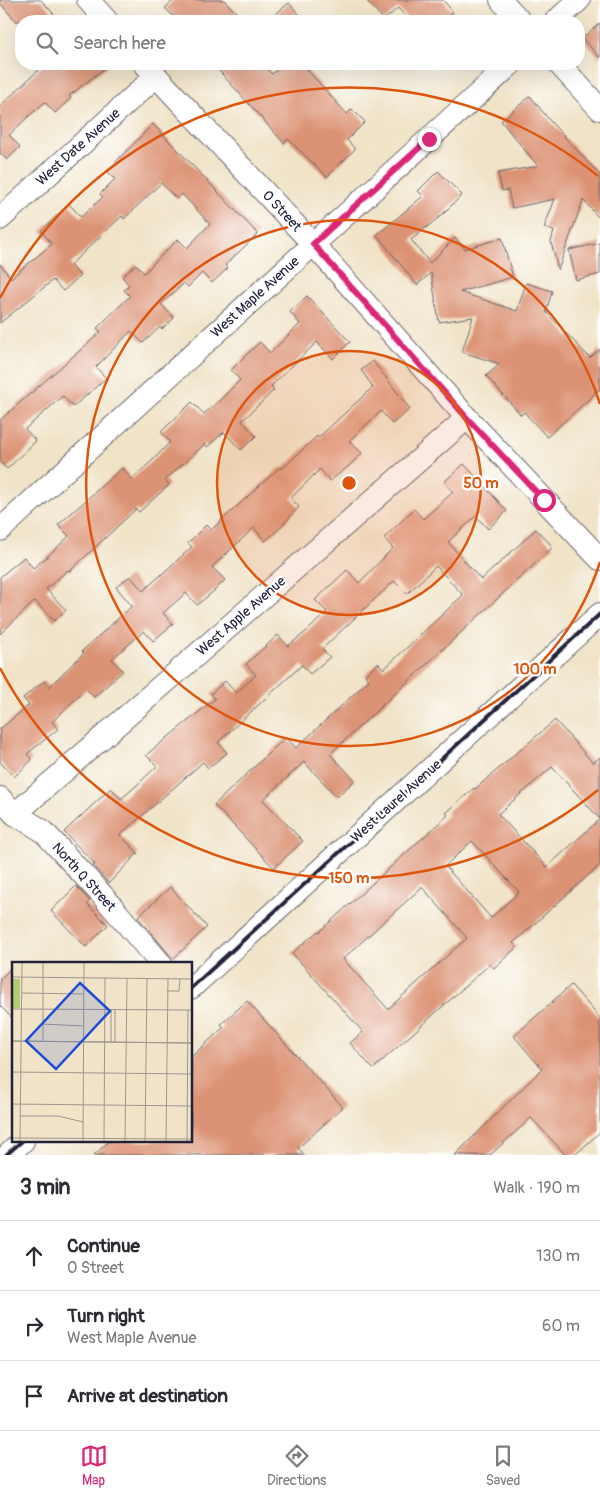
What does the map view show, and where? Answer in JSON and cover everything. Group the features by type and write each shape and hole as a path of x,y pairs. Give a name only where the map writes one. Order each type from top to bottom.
{"street":[{"path":"88,0 102,15"},
{"path":"501,0 515,15"},
{"path":"563,15 579,0"},
{"name":"O Street","path":"150,70 313,244 467,418 600,559"},
{"name":"West Date Avenue","path":"0,219 150,70"},
{"name":"West Maple Avenue","path":"0,530 504,70"},
{"path":"564,70 600,109"},
{"name":"West Apple Avenue","path":"7,806 467,418"},
{"name":"West Laurel Avenue","path":"192,987 600,614"},
{"name":"North Q Street","path":"7,806 43,831 102,895 159,962"},
{"path":"8,1155 22,1142"}],"building":[{"path":"0,0 41,0 55,15 15,15 15,20 0,3"},
{"path":"174,0 224,0 239,15 172,15 165,8"},
{"path":"366,0 443,0 453,12 449,15 404,15 398,8 390,15 380,15"},
{"path":"289,3 300,15 274,15"},
{"path":"600,23 600,58 585,41 585,36"},
{"path":"39,70 102,70 69,96 71,98 55,113 45,102 29,116 9,135 20,147 7,160 0,153 0,106"},
{"path":"218,70 268,70 272,74 277,70 307,70 347,114 352,109 365,122 347,140 355,149 327,177 288,139 284,143"},
{"path":"530,96 550,121 600,175 600,219 583,200 558,270 551,242 554,231 544,228 555,199 512,208 508,190 502,191 498,173 538,166 501,121"},
{"path":"153,124 258,234 225,265 228,268 212,283 202,273 188,287 184,283 161,304 174,318 162,329 160,327 143,343 131,331 96,367 106,378 73,407 63,396 25,429 36,441 7,469 0,462 0,420 101,332 97,328 130,296 124,290 129,285 122,277 136,264 144,273 178,239 187,248 210,224 182,194 177,199 161,183 124,219 122,216 70,265 80,276 63,291 53,280 0,323 0,264 11,278 52,244 41,231 69,204 81,217 103,197 100,194 115,179 107,171"},
{"path":"438,171 462,195 442,215 411,240 430,263 455,238 465,249 502,238 513,277 460,292 517,311 526,283 552,291 546,312 590,358 600,349 600,389 547,437 524,412 521,415 486,376 500,364 462,352 473,317 439,322 431,273 417,285 377,235 423,196 418,191"},
{"path":"600,243 600,274 576,280 569,250"},
{"path":"307,296 350,342 333,359 317,342 271,386 274,390 242,421 256,436 241,450 224,432 207,447 205,444 165,480 169,485 139,512 136,509 70,571 68,570 46,589 66,610 54,621 35,601 0,634 0,577 24,557 33,568 48,556 69,536 58,525 122,468 132,479 153,460 170,442 161,432 192,402 204,414 220,400 240,380 231,370 246,355 260,342 270,353 300,324 290,312"},
{"path":"373,361 410,409 392,424 381,411 349,441 362,453 349,466 330,481 320,469 291,498 299,507 278,530 265,541 254,528 212,567 225,580 214,591 197,605 186,593 163,613 173,624 153,641 144,631 112,659 123,671 94,697 86,689 52,722 58,729 27,754 32,760 14,777 0,762 0,729 29,705 23,698 44,681 49,687 84,653 82,651 132,606 116,587 130,576 143,591 192,547 188,543 206,525 211,530 280,467 282,469 317,436 318,438 373,387 361,370"},
{"path":"464,464 507,511 488,529 476,516 448,542 481,580 536,529 553,547 330,754 355,780 337,797 304,762 263,800 303,841 274,868 214,805 286,737 296,748 369,680 365,675 378,663 384,669 463,595 436,566 407,594 394,581 322,649 330,657 310,674 302,665 218,742 227,753 208,768 203,762 120,835 138,853 109,883 93,866 95,864 64,832 111,788 121,799 136,786 157,766 146,755 215,699 211,694 225,681 236,693 256,675 246,664 278,635 288,646 307,631 327,612 315,600 347,570 359,583 393,548 384,538 414,509 423,519 453,492 444,482"},
{"path":"555,720 593,763 600,757 600,819 600,865 513,943 517,947 494,968 490,964 373,1069 350,1043 363,1032 292,953 319,932 448,815 446,813","holes":["552,767 600,819 547,867 498,814","472,841 519,892 491,918 445,866","422,887 467,938 388,1009 343,959"]},
{"path":"76,886 90,901 87,904 108,925 86,947 51,911"},
{"path":"170,887 207,927 173,959 138,917"},
{"path":"12,967 12,1018 0,1006 0,979"},
{"path":"571,985 600,1018 600,1132 575,1155 566,1155 531,1118 490,1155 455,1155 542,1069 514,1036"},
{"path":"247,1001 343,1107 298,1148 305,1155 94,1155 108,1142 192,1142 192,1056 224,1027 221,1024"}],"railway":[{"path":"192,987 600,614"},
{"path":"6,1155 21,1142"}],"route":[{"path":"429,139 313,244 467,418 544,500"}]}
